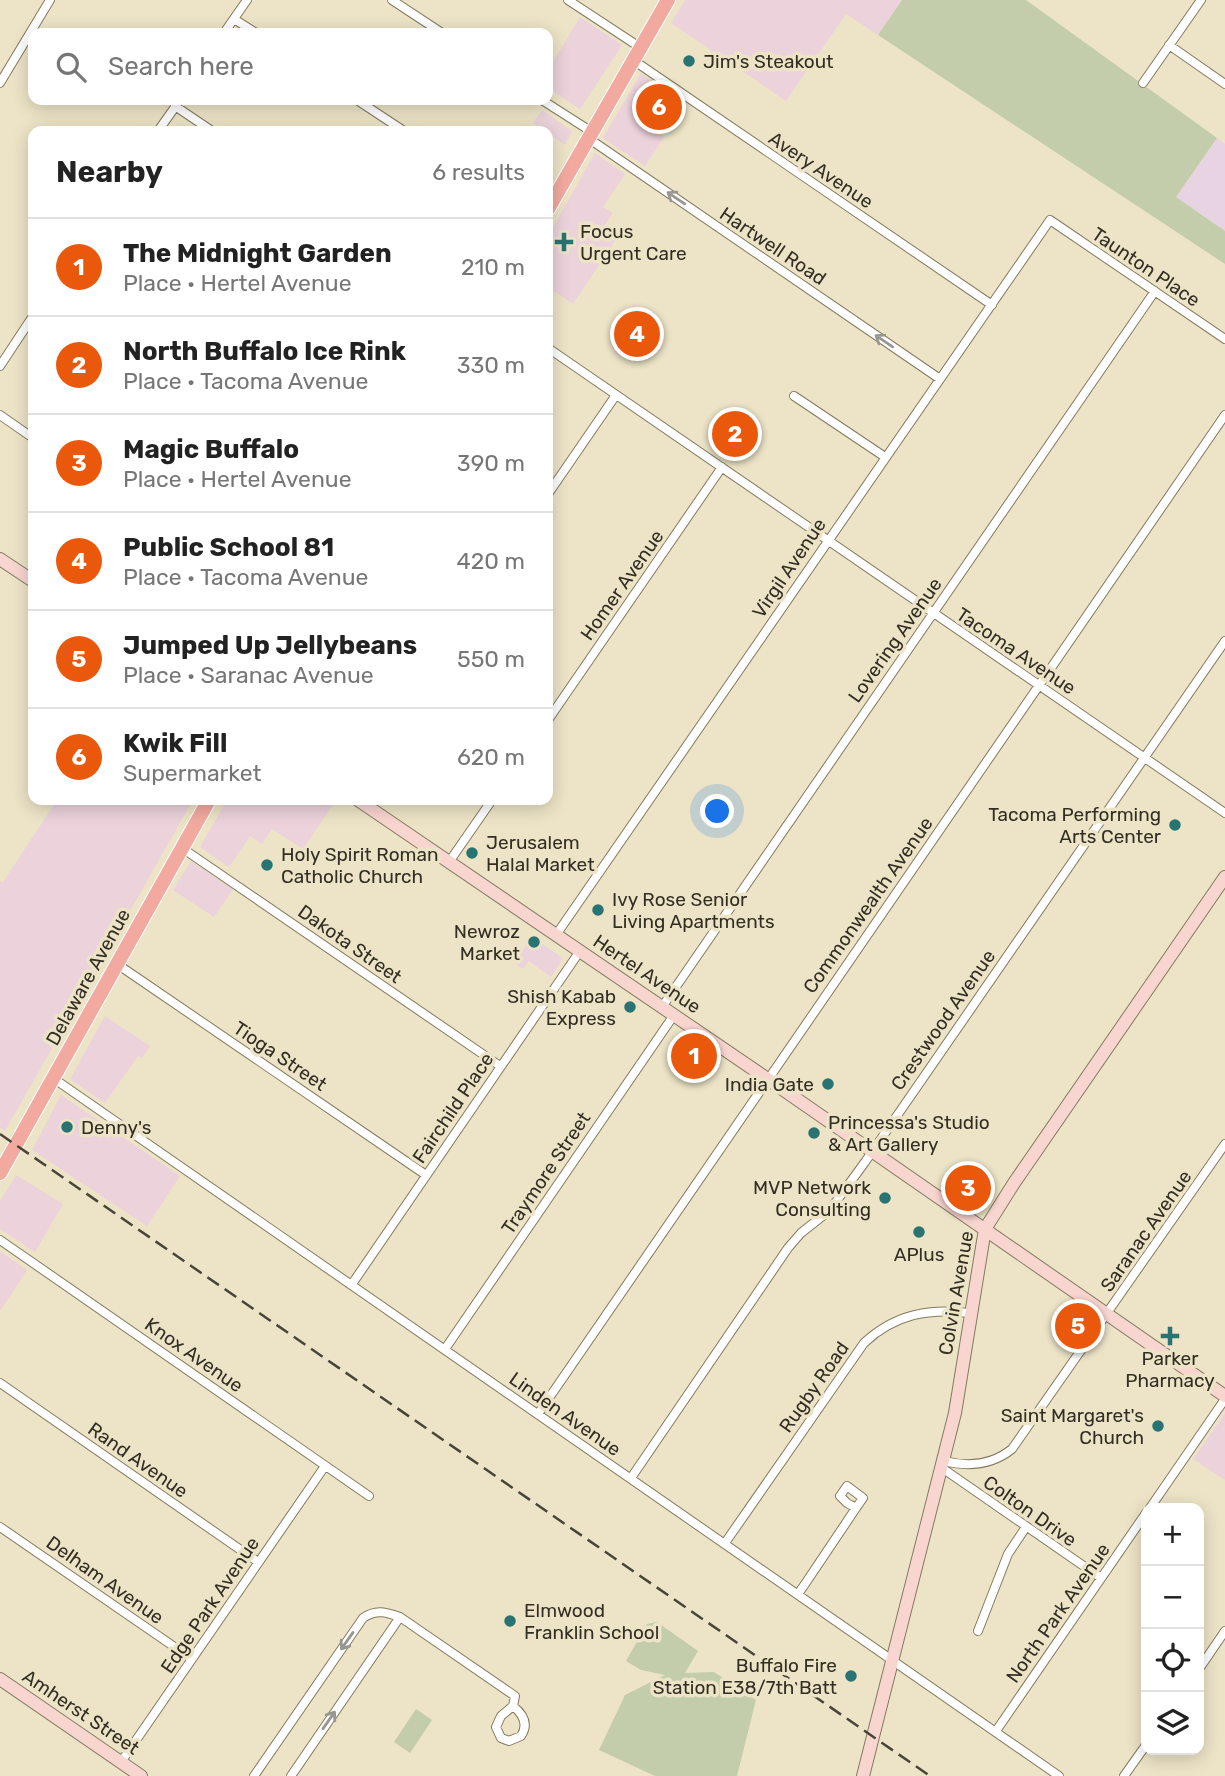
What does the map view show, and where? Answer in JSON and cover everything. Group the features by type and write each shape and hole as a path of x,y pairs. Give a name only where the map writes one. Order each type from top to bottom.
{"main road":[{"path":"553,200 668,0"},
{"name":"Delaware Avenue","path":"0,1173 206,805"}],"street":[{"path":"33,28 50,0"},
{"path":"228,28 247,0"},
{"path":"392,0 434,28"},
{"name":"Avery Avenue","path":"568,0 637,54 992,305"},
{"path":"1143,83 1198,1"},
{"path":"234,19 248,28"},
{"path":"0,83 28,37"},
{"path":"1169,45 1225,84"},
{"path":"161,126 176,105"},
{"path":"180,105 206,126"},
{"path":"365,105 396,126"},
{"name":"Hartwell Road","path":"549,105 940,379"},
{"name":"Virgil Avenue","path":"556,935 1050,220"},
{"name":"Taunton Place","path":"1050,220 1225,339"},
{"name":"Lovering Avenue","path":"662,1007 1155,291"},
{"path":"0,366 28,324"},
{"name":"Tacoma Avenue","path":"553,352 1225,813"},
{"path":"553,487 615,395"},
{"path":"794,396 885,457"},
{"path":"0,415 28,435"},
{"name":"Commonwealth Avenue","path":"538,1413 1225,415"},
{"name":"Homer Avenue","path":"553,713 722,467"},
{"path":"0,559 28,578"},
{"name":"Crestwood Avenue","path":"631,1479 788,1248 800,1233 830,1210 872,1151 1225,642"},
{"name":"Hertel Avenue","path":"365,805 872,1151 1225,1397"},
{"path":"449,862 489,805"},
{"name":"Dakota Street","path":"182,848 500,1066"},
{"name":"Colvin Avenue","path":"863,1776 956,1413 985,1229 1225,877"},
{"name":"Fairchild Place","path":"352,1284 580,951"},
{"name":"Tioga Street","path":"117,964 426,1175"},
{"name":"Traymore Street","path":"445,1349 674,1015"},
{"name":"Linden Avenue","path":"53,1078 1059,1776"},
{"name":"Saranac Avenue","path":"943,1465 995,1460 1012,1449 1225,1144"},
{"name":"Knox Avenue","path":"0,1240 369,1496"},
{"name":"Rugby Road","path":"725,1543 864,1343 883,1327 907,1316 934,1311 970,1313"},
{"name":"Rand Avenue","path":"0,1383 258,1562"},
{"path":"1153,1503 1225,1397"},
{"name":"Colton Drive","path":"943,1465 1026,1527 1101,1578"},
{"name":"Edge Park Avenue","path":"121,1762 325,1466"},
{"path":"798,1594 856,1508"},
{"name":"North Park Avenue","path":"996,1731 1141,1520"},
{"name":"Delham Avenue","path":"0,1527 192,1659"},
{"path":"978,1631 1008,1554 1026,1527"},
{"path":"254,1776 363,1618 371,1612 383,1611 400,1617 514,1696 513,1706 498,1719 496,1727 501,1738 509,1741 521,1737 525,1728 523,1716 513,1706"},
{"path":"290,1776 400,1617"},
{"path":"1204,1662 1225,1631"},
{"name":"Amherst Street","path":"0,1679 141,1776"},
{"path":"1125,1776 1141,1752"}],"shaded area":[{"path":"685,0 902,0 878,35 846,14 786,101 671,23"},
{"path":"580,17 622,45 580,109 553,91 553,62"},
{"path":"641,73 675,96 654,129 664,137 645,166 603,138"},
{"path":"542,110 572,131 565,145 553,137 553,126 537,126 533,123"},
{"path":"1217,138 1225,144 1225,231 1176,197"},
{"path":"595,153 625,174 603,207 613,213 602,230 616,239 573,304 553,290 553,227"},
{"path":"54,805 190,805 5,1131 0,1128 0,881 3,882"},
{"path":"224,805 333,805 303,849 272,829 262,844 250,836 229,867 200,847"},
{"path":"191,861 233,889 214,917 173,890"},
{"path":"532,937 563,958 551,977 529,961 523,969 514,963"},
{"path":"105,1016 150,1046 142,1058 138,1056 105,1103 70,1079"},
{"path":"61,1095 180,1176 147,1226 32,1150"},
{"path":"16,1175 63,1204 35,1252 0,1229 0,1201"},
{"path":"0,1251 27,1270 0,1311"},
{"path":"1225,1413 1225,1480 1193,1459"}],"green space":[{"path":"902,0 1026,0 1217,138 1176,197 1225,231 1225,264 878,35"},
{"path":"657,1622 698,1651 685,1673 714,1672 756,1700 737,1776 655,1776 599,1750 625,1695 665,1675 641,1670 626,1661 647,1624"},
{"path":"416,1709 432,1720 410,1753 394,1742"}],"railway":[{"path":"0,1134 930,1776"}],"place":[{"name":"Jim's Steakout","path":"689,61"},
{"name":"Kwik Fill","path":"659,107"},
{"name":"Focus Urgent Care","path":"564,242"},
{"name":"Public School 81","path":"637,334"},
{"name":"North Buffalo Ice Rink","path":"735,434"},
{"name":"Tacoma Performing Arts Center","path":"1175,825"},
{"name":"Jerusalem Halal Market","path":"472,853"},
{"name":"Holy Spirit Roman Catholic Church","path":"267,865"},
{"name":"Ivy Rose Senior Living Apartments","path":"598,910"},
{"name":"Newroz Market","path":"534,942"},
{"name":"Shish Kabab Express","path":"630,1007"},
{"name":"The Midnight Garden","path":"694,1056"},
{"name":"India Gate","path":"828,1084"},
{"name":"Denny's","path":"67,1127"},
{"name":"Princessa's Studio & Art Gallery","path":"814,1133"},
{"name":"Magic Buffalo","path":"968,1188"},
{"name":"MVP Network Consulting","path":"885,1198"},
{"name":"APlus","path":"919,1232"},
{"name":"Jumped Up Jellybeans","path":"1078,1326"},
{"name":"Parker Pharmacy","path":"1170,1336"},
{"name":"Saint Margaret's Church","path":"1158,1426"},
{"name":"Elmwood Franklin School","path":"510,1621"},
{"name":"Buffalo Fire Station E38/7th Batt","path":"851,1676"}]}
